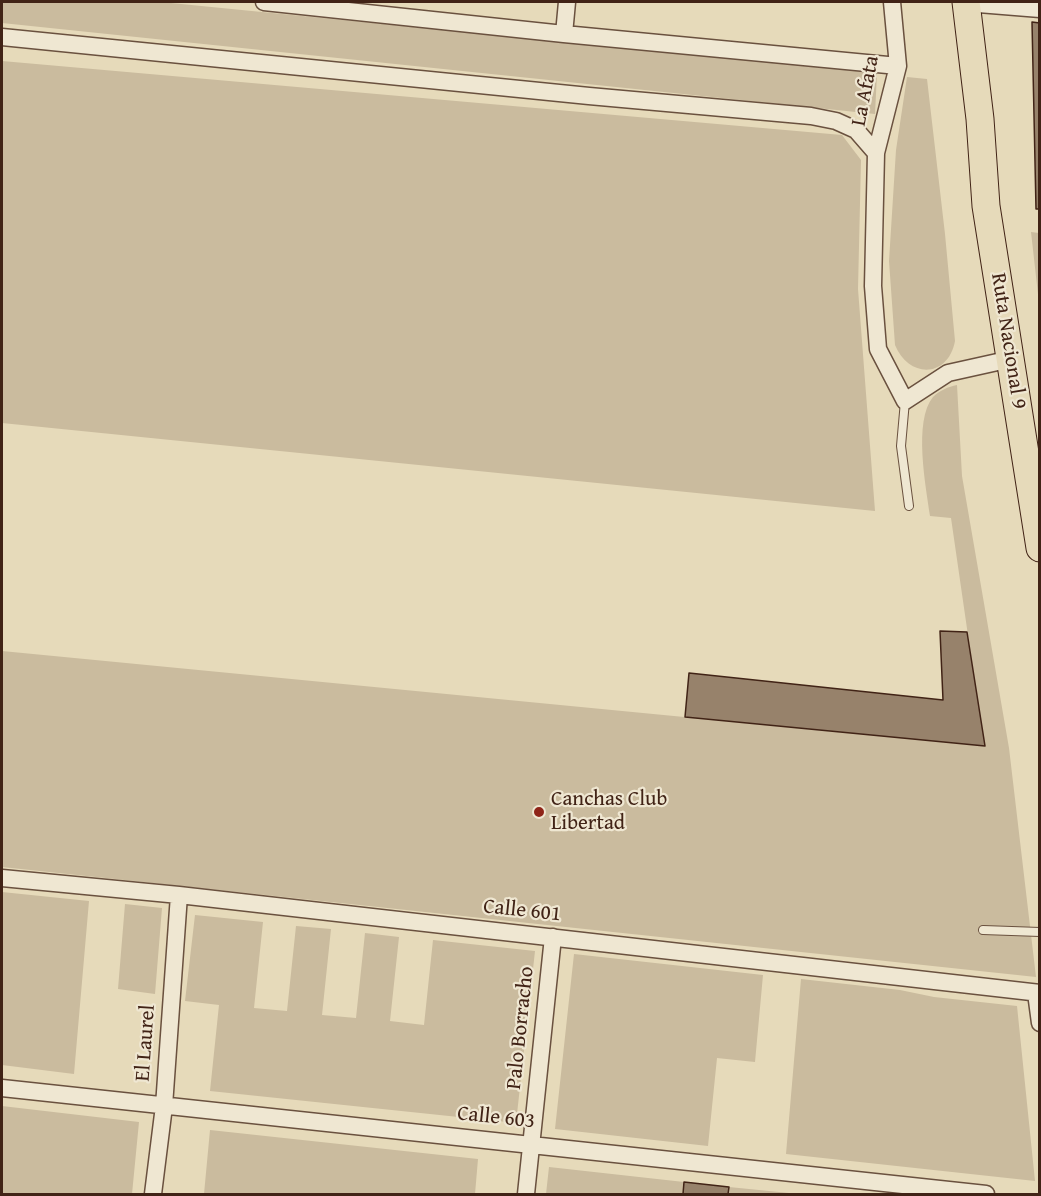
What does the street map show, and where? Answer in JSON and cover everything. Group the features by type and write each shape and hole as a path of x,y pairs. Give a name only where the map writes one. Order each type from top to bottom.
{"main road":[{"name":"Ruta Nacional 9","path":"960,2 980,119 987,206 1040,548"}],"street":[{"path":"264,2 898,66"},
{"path":"564,34 567,2"},
{"name":"La Afata","path":"892,2 898,66 876,153 873,286 878,349 905,401"},
{"path":"960,2 1040,9"},
{"path":"2,37 811,116 836,121 856,130 876,153"},
{"path":"905,401 948,373 1011,359"},
{"name":"Calle 601","path":"2,878 179,895 1038,993"},
{"name":"El Laurel","path":"153,1194 164,1106 179,895"},
{"name":"Palo Borracho","path":"526,1194 553,937"},
{"path":"1038,993 1040,1023"},
{"name":"Calle 603","path":"2,1088 986,1194"}],"lane":[{"path":"905,401 901,446 909,506"},
{"path":"983,930 1040,932"}],"shaded area":[{"path":"2,2 161,2 877,73 875,114 2,23"},
{"path":"2,61 842,135 861,160 858,289 875,511 2,423"},
{"path":"907,77 927,79 955,341 945,362 928,370 909,364 895,345 889,261 896,150"},
{"path":"1031,232 1039,233 1039,303"},
{"path":"957,385 962,476 1009,748 1036,977 2,867 2,651 984,746 951,518 930,516 922,455 927,408 938,392"},
{"path":"2,892 89,901 74,1074 2,1065"},
{"path":"125,904 162,908 155,994 118,989"},
{"path":"195,915 263,922 254,1008 287,1011 296,926 331,929 322,1015 356,1018 365,933 399,937 390,1021 424,1025 433,940 535,951 516,1123 210,1091 219,1005 185,1001"},
{"path":"574,954 763,975 755,1062 717,1058 708,1146 555,1129"},
{"path":"801,979 1017,1006 1035,1181 786,1154"},
{"path":"2,1106 139,1122 132,1194 2,1194"},
{"path":"210,1130 478,1159 475,1194 204,1194"},
{"path":"549,1167 684,1182 683,1194 546,1194"},
{"path":"729,1187 799,1194 728,1194"}],"building":[{"path":"1032,22 1040,23 1040,209 1036,209"},
{"path":"940,631 967,632 985,746 685,717 689,673 943,700"},
{"path":"684,1182 729,1187 728,1194 683,1194"}],"place":[{"name":"Canchas Club Libertad","path":"539,812"}]}
